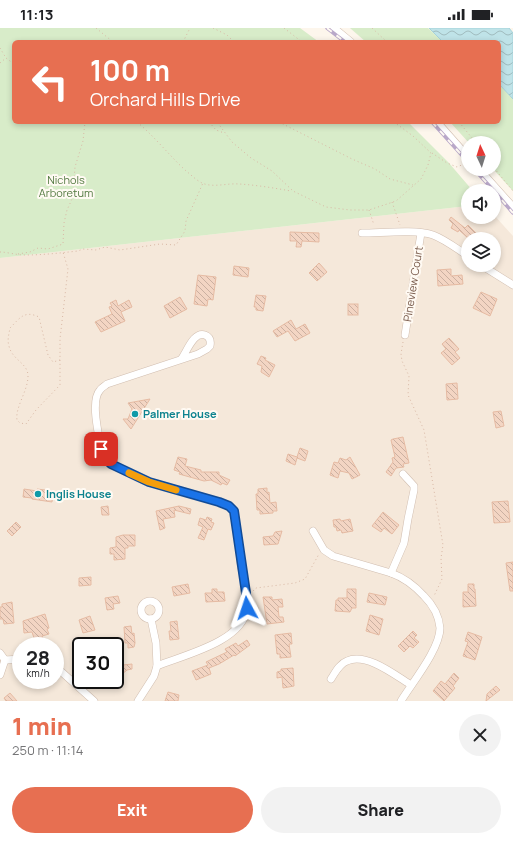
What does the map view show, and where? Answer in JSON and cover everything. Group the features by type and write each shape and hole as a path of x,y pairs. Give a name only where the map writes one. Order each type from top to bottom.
{"street":[{"path":"334,28 349,40"},
{"path":"438,124 461,149"},
{"path":"485,176 513,207"},
{"path":"362,233 421,233 434,236 461,252"},
{"name":"Pineview Court","path":"405,335 421,233"},
{"path":"492,272 513,285"},
{"path":"157,666 214,644 233,632 240,625 247,608 234,511 229,506 219,502 149,482 111,464 103,456 101,449 95,405 96,396 100,389 108,384 143,373 182,358"},
{"path":"391,573 404,543 414,490 414,486 403,474"},
{"path":"313,531 324,550 333,556 345,561 378,568 398,575 414,585 430,603 436,614 440,629 437,641 430,656 401,701"},
{"path":"138,701 154,676 157,666 156,643 151,619"},
{"path":"0,653 5,660"},
{"path":"331,679 340,666 347,660 356,659 375,663 411,685"},
{"path":"5,660 12,660"},
{"path":"0,675 5,660"},
{"path":"64,674 94,701"}],"path":[{"path":"96,28 111,40"},
{"path":"185,40 190,28"},
{"path":"213,28 227,35 232,40"},
{"path":"284,28 299,40"},
{"path":"372,28 385,40"},
{"path":"0,48 6,58 12,62"},
{"path":"0,63 6,58"},
{"path":"13,255 30,252 38,248 48,249 63,244 64,223 73,197 75,166 83,141 85,124"},
{"path":"140,124 196,180 203,183 211,185 227,184 259,186 292,191 326,207 350,210 369,210 396,201 421,179 428,165 431,153"},
{"path":"211,124 216,130 225,134"},
{"path":"220,124 232,142 250,158 272,171 292,191"},
{"path":"283,124 352,159 376,169 390,179 413,186"},
{"path":"397,124 431,153 447,163 457,166 461,165"},
{"path":"461,124 470,136"},
{"path":"501,176 513,191"},
{"path":"0,252 13,255 35,255 78,251 83,249 96,250 105,247 125,250 160,244 176,245 185,231 186,221 203,183"},
{"path":"392,202 398,222 405,232"},
{"path":"369,210 376,233"},
{"path":"60,360 53,362 48,354 39,317 32,314 24,315 10,328 9,347 13,356 24,365 29,374 27,388 16,416 16,420 20,423 26,424 36,410 60,385 60,360 60,339 68,269 63,252"},
{"path":"405,335 401,354 402,361 409,376 408,395 424,430 443,545 441,558 442,579 430,603"},
{"path":"246,595 256,588 295,583 305,579 317,555 324,550"}],"shaded area":[{"path":"461,207 461,224 501,224 501,223 513,236 513,701 0,701 0,258"}],"green space":[{"name":"Nichols Arboretum","path":"0,28 300,28 316,40 12,40 12,124 410,124 449,163 467,184 461,184 461,207 0,258"},
{"path":"350,28 428,28 441,40 364,40"},
{"path":"501,86 513,99 513,191 499,176 501,176 501,136 463,136 452,124 501,124"}],"water":[{"path":"429,28 509,28 513,33 513,99 501,86 501,40 441,40"}],"building":[{"path":"451,217 465,228 468,225 475,232 461,232 459,230 458,232 451,228 453,224 449,220"},
{"path":"290,232 319,233 319,242 302,241 301,247 296,247 297,241 290,241"},
{"path":"319,263 327,272 317,281 309,273"},
{"path":"234,266 249,268 248,277 233,275"},
{"path":"451,269 451,276 462,275 463,284 438,286 437,270"},
{"path":"198,275 216,277 213,300 208,299 207,306 194,304"},
{"path":"481,292 497,299 490,316 473,308"},
{"path":"256,295 266,296 263,311 256,310 256,307 254,307"},
{"path":"180,297 187,309 170,318 164,306"},
{"path":"116,300 118,306 129,300 132,307 121,312 125,321 101,332 95,322 112,314 109,307 112,306 110,303"},
{"path":"348,304 358,304 358,315 348,315"},
{"path":"291,320 296,329 305,324 310,333 295,341 288,331 277,337 273,331"},
{"path":"449,338 459,349 455,352 460,358 452,365 441,353 446,349 442,344"},
{"path":"261,356 266,358 265,360 275,365 269,377 261,372 262,366 257,364"},
{"path":"457,383 458,399 447,400 446,384"},
{"name":"Palmer House","path":"150,399 131,429 123,419 128,419 132,409 128,403"},
{"path":"501,411 504,426 496,428 493,412"},
{"path":"403,437 409,463 403,464 404,467 396,468 391,476 386,472 393,462 392,458 395,457 391,440"},
{"path":"300,448 308,451 305,461 297,458 295,465 286,461 288,454 297,457"},
{"path":"178,457 187,459 185,466 201,470 201,472 219,472 219,475 230,480 227,485 222,483 221,485 211,480 204,481 179,474 180,472 174,470"},
{"path":"350,457 360,475 352,479 349,473 340,471 338,478 330,475 334,462 338,463 340,458 346,460"},
{"path":"267,488 270,503 276,502 277,511 273,511 273,513 260,514 260,510 257,510 256,494 258,494 258,489"},
{"name":"Inglis House","path":"24,489 53,491 52,502 23,497"},
{"path":"508,501 510,522 494,523 492,502"},
{"path":"108,506 109,515 102,515 101,507"},
{"path":"179,506 191,509 190,514 174,510 175,517 163,519 165,528 160,530 156,511"},
{"path":"383,512 399,525 392,534 384,528 381,532 372,526"},
{"path":"207,517 212,519 211,522 214,523 211,530 208,529 204,540 198,538 203,527 198,525 200,518 206,520"},
{"path":"340,519 341,521 350,519 353,531 342,533 341,530 337,531 336,527 334,527 333,520"},
{"path":"16,522 21,527 12,536 7,531"},
{"path":"282,531 278,544 264,545 263,537 273,536 275,532"},
{"path":"123,535 135,535 135,546 128,546 128,548 125,548 125,559 114,560 114,554 110,554 110,548 116,547 116,537"},
{"path":"513,562 513,591 510,591 506,563"},
{"path":"91,577 91,585 79,586 79,578"},
{"path":"188,584 190,593 174,596 172,587"},
{"path":"468,584 474,584 476,606 463,607 463,592 468,592"},
{"path":"212,589 217,589 217,592 224,592 225,601 206,602 205,593 212,593"},
{"path":"347,589 356,589 356,608 352,608 350,612 335,611 336,600 338,600 338,598 347,598"},
{"path":"369,593 387,597 385,605 367,602"},
{"path":"118,596 120,603 113,604 114,609 107,610 105,598"},
{"path":"263,597 272,597 272,600 282,599 283,607 278,607 279,617 283,617 284,622 267,624"},
{"path":"12,602 14,623 4,624 3,619 0,619 0,607 2,607 2,604"},
{"path":"45,614 49,634 42,637 34,637 32,632 24,633 23,621"},
{"path":"370,615 383,619 379,635 366,631"},
{"path":"90,616 95,630 83,633 79,620"},
{"path":"177,621 179,639 170,640 170,622"},
{"path":"131,626 132,634 134,633 135,643 134,647 128,648 128,643 125,643 124,627"},
{"path":"413,631 417,635 414,638 419,642 413,648 410,646 404,652 398,646"},
{"path":"468,632 482,637 475,660 463,656 468,642 465,641"},
{"path":"291,633 292,644 289,644 291,657 280,658 280,654 277,654 275,635"},
{"path":"247,640 250,645 235,656 234,655 209,668 211,674 196,680 192,671 208,665 206,662 227,652 225,649 236,643 238,646"},
{"path":"132,664 132,669 124,672 124,665"},
{"path":"293,668 294,686 283,688 282,677 277,678 277,672 281,671 281,669"},
{"path":"454,673 459,678 453,686 455,688 444,701 433,691 441,681 445,684"},
{"path":"496,686 500,690 486,701 487,694"},
{"path":"168,692 179,695 178,701 165,701"},
{"path":"10,693 17,701 6,701 4,698"}],"railway":[{"path":"327,28 342,40"},
{"path":"434,124 461,154"},
{"path":"480,176 488,184"},
{"path":"501,199 513,213"}],"slow traffic":[{"path":"129,473 149,482 176,490"}],"place":[{"name":"Palmer House","path":"135,414"},
{"name":"Inglis House","path":"38,494"}],"route":[{"path":"101,449 103,456 111,464 149,482 219,502 229,506 234,511 247,608"}]}
